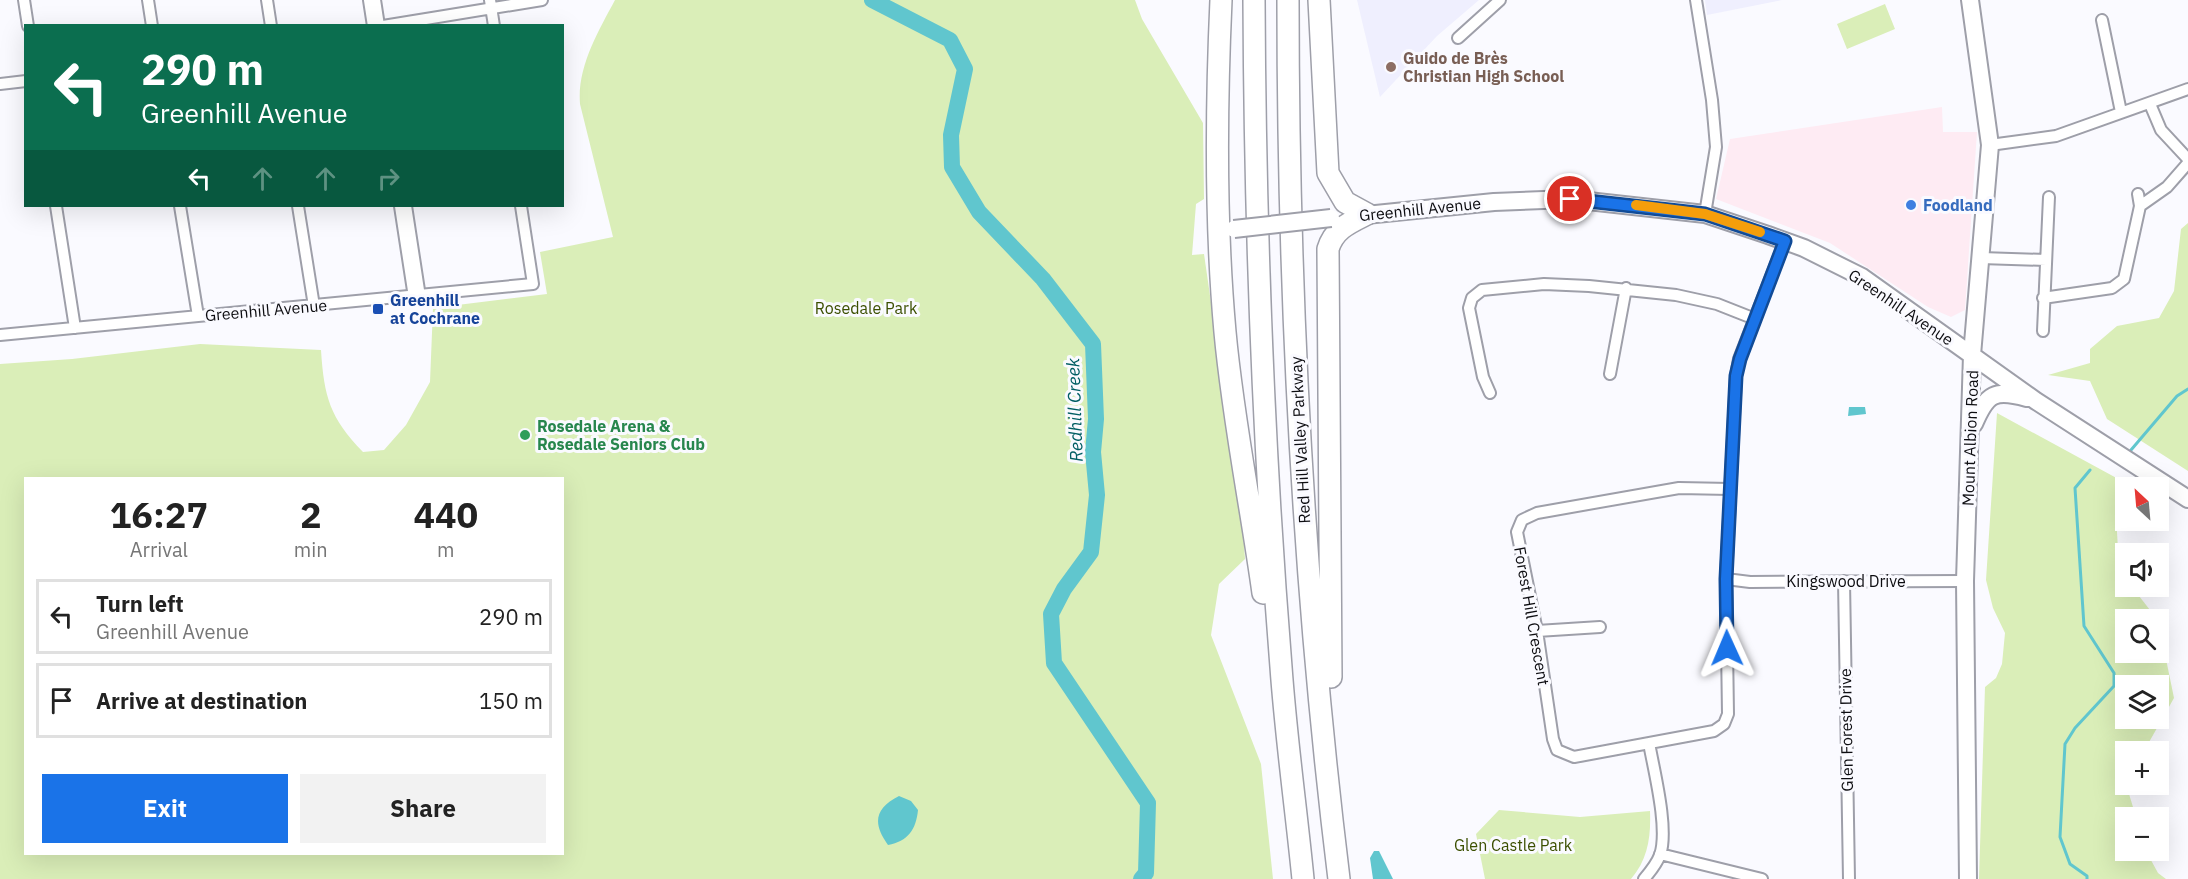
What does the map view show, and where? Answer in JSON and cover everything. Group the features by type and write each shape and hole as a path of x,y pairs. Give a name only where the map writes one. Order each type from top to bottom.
{"highway":[{"path":"1221,0 1232,392 1268,624 1281,669"},
{"name":"Red Hill Valley Parkway","path":"1254,0 1257,241 1264,422 1281,669 1303,879"},
{"name":"Red Hill Valley Parkway","path":"1288,0 1290,246 1298,430 1329,792 1339,879"},
{"path":"1319,0 1328,173 1345,202 1367,214"},
{"path":"1329,792 1334,760 1331,711 1328,249 1332,237 1341,228 1367,214"}],"street":[{"path":"24,0 28,24"},
{"path":"148,0 152,24"},
{"path":"267,0 271,24"},
{"path":"372,0 376,24"},
{"path":"393,24 491,4 542,0"},
{"path":"1458,38 1500,0"},
{"path":"1696,0 1712,100 1716,147 1705,214"},
{"name":"Mount Albion Road","path":"1968,879 1965,581 1972,355 1990,144 1970,0"},
{"path":"491,4 494,24"},
{"path":"2102,20 2121,112"},
{"path":"0,84 24,81"},
{"path":"1990,144 2056,136 2188,89"},
{"path":"2140,207 2167,187 2188,161 2161,130 2150,104"},
{"path":"2043,298 2112,288 2124,279 2140,207 2139,194"},
{"path":"2043,331 2049,197"},
{"name":"Greenhill Avenue","path":"1227,229 1494,202 1570,199 1705,214 1785,241 1862,278 2036,401 2188,499"},
{"path":"56,207 75,328"},
{"path":"180,207 198,316"},
{"path":"298,207 314,306"},
{"path":"403,207 417,297"},
{"name":"Greenhill Avenue","path":"0,335 417,297 533,284 521,207"},
{"path":"1726,579 1736,376 1785,241"},
{"path":"1981,258 2046,260"},
{"path":"1490,393 1483,377 1469,308 1472,298 1482,290 1544,284 1626,288 1718,304 1755,319"},
{"path":"1610,374 1626,288"},
{"path":"1970,433 1980,408 1990,396 2000,393 2036,401"},
{"name":"Forest Hill Crescent","path":"1726,579 1728,714 1724,724 1714,731 1574,757 1557,750 1553,739 1537,631 1517,532 1522,520 1537,513 1679,488 1730,489"},
{"name":"Kingswood Drive","path":"1726,579 1965,581"},
{"name":"Glen Forest Drive","path":"1844,581 1849,879"},
{"path":"1537,631 1600,627"},
{"path":"1644,879 1660,854 1661,807 1649,744"},
{"path":"1660,854 1762,879"}],"shaded area":[{"name":"Guido de Brès Christian High School","path":"1357,0 1479,0 1437,36 1380,97"},
{"path":"1705,0 1782,0 1707,15"},
{"path":"1942,107 1943,132 1977,132 1965,310 1951,317 1928,307 1830,243 1716,199 1730,139"}],"green space":[{"name":"Rosedale Park","path":"615,0 1135,0 1142,19 1203,123 1204,199 1196,204 1192,255 1204,254 1242,517 1245,559 1219,584 1211,635 1261,764 1273,879 0,879 0,364 72,359 200,344 321,350 324,381 336,417 363,452 384,450 406,425 430,382 433,308 547,294 540,252 613,237 580,104 585,63"},
{"path":"1885,4 1895,29 1847,49 1837,24"},
{"path":"2188,223 2188,471 2107,419 2090,381 2048,375 2090,363 2090,349 2117,326 2159,318 2174,291 2181,229"},
{"path":"1997,413 2115,477 2115,531 2117,531 2118,543 2115,543 2115,597 2140,597 2149,609 2115,609 2115,663 2167,663 2174,698 2169,707 2169,675 2115,675 2115,729 2156,729 2150,741 2115,741 2115,795 2129,795 2133,807 2115,807 2115,861 2151,861 2158,873 2166,879 1979,879 1985,687 1996,678 2002,664 2005,633 1993,608 1986,580"},
{"name":"Glen Castle Park","path":"1499,810 1580,817 1650,811 1650,830 1645,856 1631,879 1485,879 1476,834"}],"water":[{"path":"1849,407 1865,407 1866,414 1848,416"},
{"path":"899,796 911,801 918,810 917,817 910,834 901,841 888,845 880,830 878,817 885,806"},
{"path":"1374,851 1379,851 1393,879 1373,879 1370,858"}],"waterway":[{"name":"Redhill Creek","path":"872,0 950,40 965,69 951,135 952,167 979,212 1043,279 1093,344 1096,419 1093,452 1097,495 1091,552 1064,589 1051,614 1054,663 1148,803 1146,873 1141,879"},
{"path":"2131,450 2177,396 2188,389"},
{"path":"2087,879 2087,876 2070,864 2060,837 2065,744 2075,728 2114,686 2114,673 2084,626 2075,488 2090,470"}],"slow traffic":[{"path":"1636,205 1705,214 1760,232"}],"place":[{"name":"Guido de Brès Christian High School","path":"1391,67"},
{"name":"Foodland","path":"1911,205"},
{"name":"Greenhill at Cochrane","path":"378,309"},
{"name":"Rosedale Arena & Rosedale Seniors Club","path":"525,435"}],"route":[{"path":"1570,199 1705,214 1785,241 1740,359 1736,376 1726,579 1727,648"}]}
